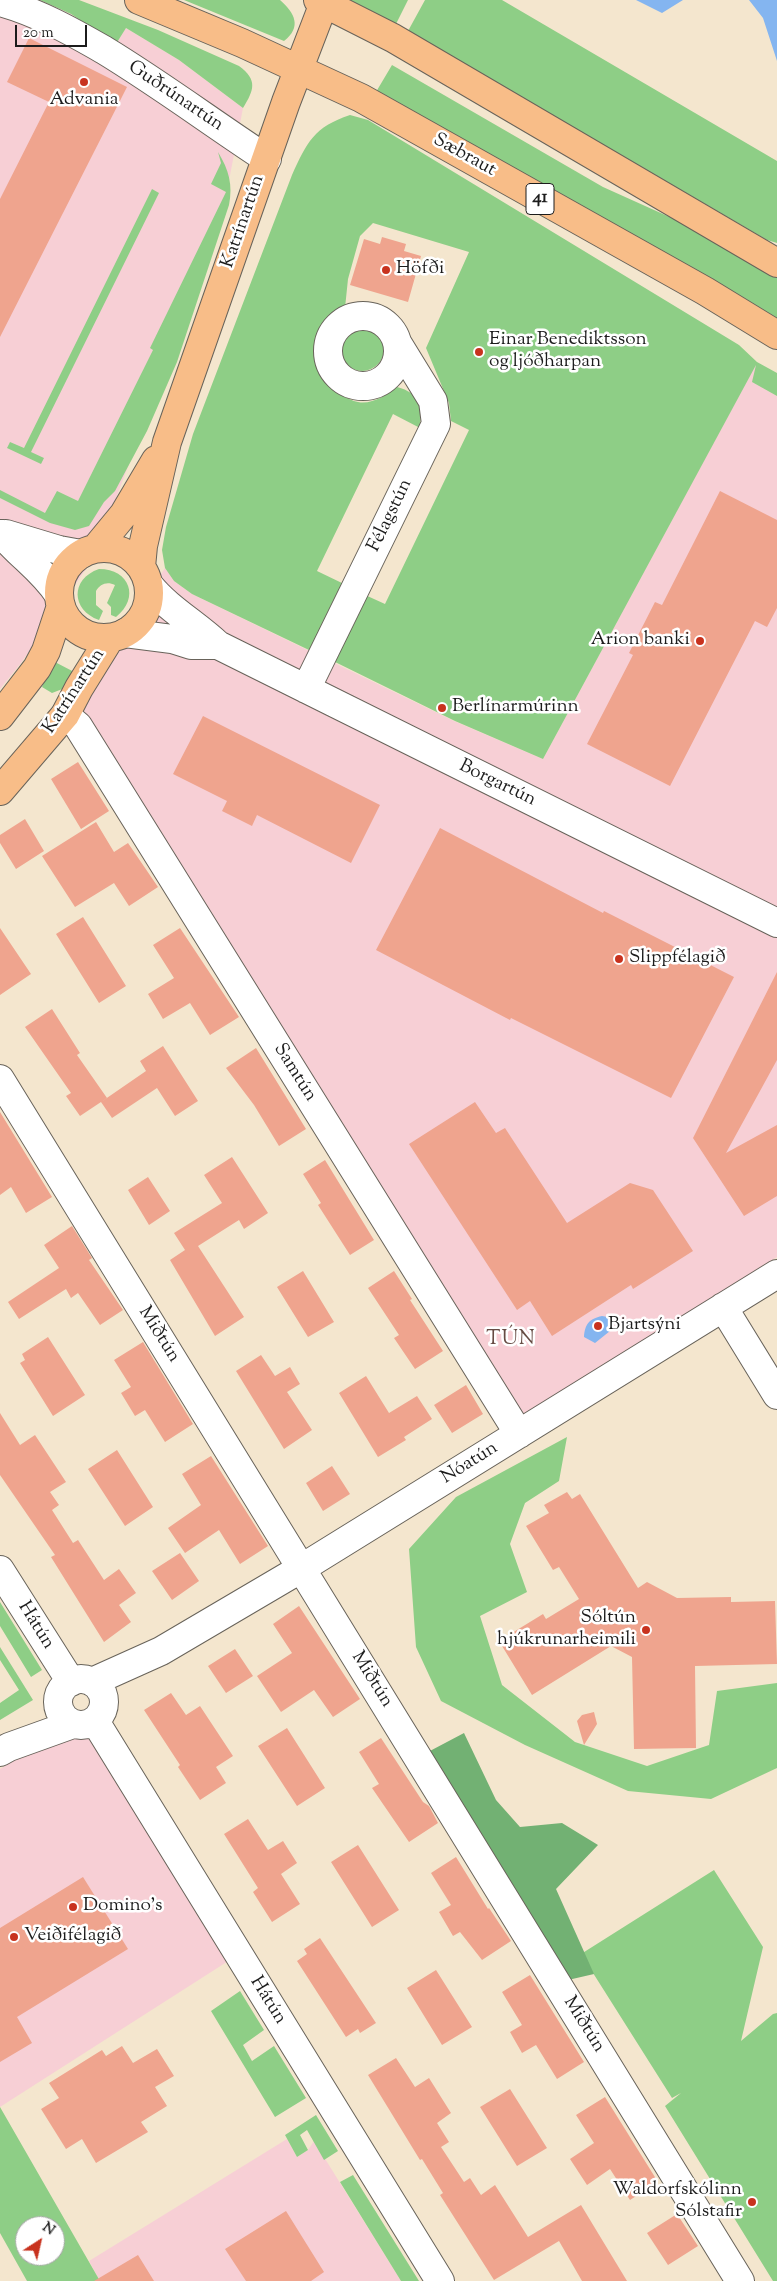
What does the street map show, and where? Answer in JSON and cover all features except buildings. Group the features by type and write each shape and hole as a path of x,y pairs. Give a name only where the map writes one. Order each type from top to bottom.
{"main road":[{"name":"Sæbraut","path":"139,0 177,14 360,98 705,292 777,335"},
{"name":"Katrínartún","path":"145,576 143,546 167,442 321,1"},
{"path":"321,1 393,38 777,263"},
{"name":"Katrínartún","path":"88,551 124,514 167,442"},
{"name":"Borgartún","path":"88,551 109,548 122,551 133,557 145,576"},
{"path":"0,716 37,668 46,651 60,601 60,583 64,572 71,562 88,551"},
{"path":"118,636 137,624 145,613 149,599 145,576"},
{"name":"Borgartún","path":"60,601 66,618 86,634 98,638 118,636"},
{"name":"Katrínartún","path":"0,791 65,715 79,688 118,636"}],"street":[{"name":"Guðrúnartún","path":"0,2 38,15 71,31 166,88 266,159"},
{"name":"Félagstún","path":"306,689 436,424 433,401 398,344"},
{"name":"Borgartún","path":"1,533 59,550 88,551"},
{"name":"Borgartún","path":"1,533 11,545 39,569 60,601"},
{"name":"Borgartún","path":"145,576 166,603 203,630 218,645 777,923"},
{"name":"Borgartún","path":"118,636 172,639 191,645 218,645"},
{"name":"Samtún","path":"65,715 78,726 519,1434"},
{"name":"Miðtún","path":"0,1079 740,2281"},
{"name":"Nóatún","path":"4,1750 82,1702 114,1693 142,1670 161,1651 302,1568 777,1274"},
{"path":"723,1307 777,1396"},
{"name":"Hátún","path":"0,1570 440,2281"}],"shaded area":[{"path":"0,0 40,0 49,3 71,14 116,44 126,28 179,60 243,108 226,196 177,337 93,559 21,663 0,689"},
{"path":"757,362 753,382 777,396 777,1257 520,1417 63,725 165,568 174,581 192,594 454,721 543,759"},
{"path":"67,1729 86,1732 233,1958 0,2107 0,1769"},
{"path":"287,2139 297,2157 308,2150 314,2141 401,2281 100,2281 89,2261"}],"green space":[{"path":"40,0 79,0 158,30 239,66 252,81 250,96 243,108 179,60 126,28 116,44 71,14"},
{"path":"184,0 280,0 293,15 295,25 290,36 284,41"},
{"path":"347,0 408,0 396,24"},
{"path":"425,0 502,0 777,161 777,243 767,240 408,31"},
{"path":"392,65 603,187 674,219 777,277 777,328 376,92"},
{"path":"350,115 368,120 739,345 757,362 777,373 777,396 752,382 756,365 543,759 455,721 331,660 363,594 385,604 469,430 451,421 449,403 426,348 469,252 373,223 360,236 348,279 345,308 327,323 317,338 315,352 321,370 342,394 363,403 384,396 397,387 411,393 415,397 420,407 421,420 420,428 393,414 317,571 344,584 309,650 192,594 174,581 165,568 162,550 166,527 193,434 292,175 302,153 313,137 328,125"},
{"path":"218,152 229,178 231,191 229,205 177,362 147,431 115,491 104,502 89,526 75,530 50,523 0,498 0,490 45,513 57,491 78,501 153,350 150,348 226,192 211,184 221,163"},
{"path":"152,189 159,193 31,452 44,458 41,464 7,448 10,442 24,448"},
{"path":"362,327 374,331 380,337 384,349 380,361 374,367 362,371 350,367 344,361 340,349 344,337 350,331"},
{"path":"99,569 110,570 118,574 124,579 129,593 128,601 116,617 111,615 111,607 107,603 115,585 107,583 100,587 96,591 96,605 103,611 99,620 83,609 79,602 78,594 83,580"},
{"path":"53,661 78,674 65,688 52,693 42,687"},
{"path":"567,1437 559,1481 525,1503 510,1544 527,1592 480,1616 502,1685 575,1742 647,1766 709,1745 717,1691 777,1683 777,1768 711,1799 628,1791 525,1745 441,1701 416,1647 409,1549 456,1497"},
{"path":"0,1602 42,1670 31,1677 0,1626"},
{"path":"0,1647 33,1700 0,1720 0,1703 19,1690 0,1660"},
{"path":"464,1733 496,1800 520,1827 562,1823 598,1845 556,1889 594,1974 568,1980 428,1752"},
{"path":"714,1870 763,1947 741,2041 773,2014 777,2013 777,2281 773,2281 665,2106 681,2093 672,2098 581,1954"},
{"path":"240,1991 264,2030 243,2045 252,2061 274,2046 306,2098 275,2117 211,2011"},
{"path":"0,2107 63,2216 15,2216 15,2260 0,2233"},
{"path":"316,2115 338,2151 324,2160 307,2130 300,2135 308,2150 297,2157 285,2135"},
{"path":"353,2175 419,2281 401,2281 340,2182"},
{"path":"65,2220 100,2281 27,2281 19,2266 65,2266"}],"water":[{"path":"636,0 683,0 662,13"},
{"path":"749,0 777,0 777,61 763,18"},
{"path":"602,1316 608,1317 610,1331 595,1343 584,1337 585,1329 588,1323"}],"place":[{"name":"Advania","path":"84,82"},
{"name":"Höfði","path":"386,270"},
{"name":"Einar Benediktsson og ljóðharpan","path":"479,352"},
{"name":"Arion banki","path":"700,641"},
{"name":"Berlínarmúrinn","path":"442,708"},
{"name":"Slippfélagið","path":"619,959"},
{"name":"Bjartsýni","path":"598,1326"},
{"name":"Sóltún hjúkrunarheimili","path":"646,1630"},
{"name":"Domino's","path":"73,1907"},
{"name":"Veiðifélagið","path":"14,1937"},
{"name":"Waldorfskólinn Sólstafir","path":"752,2202"}],"district":[{"name":"TÚN","path":"511,1341"}]}
